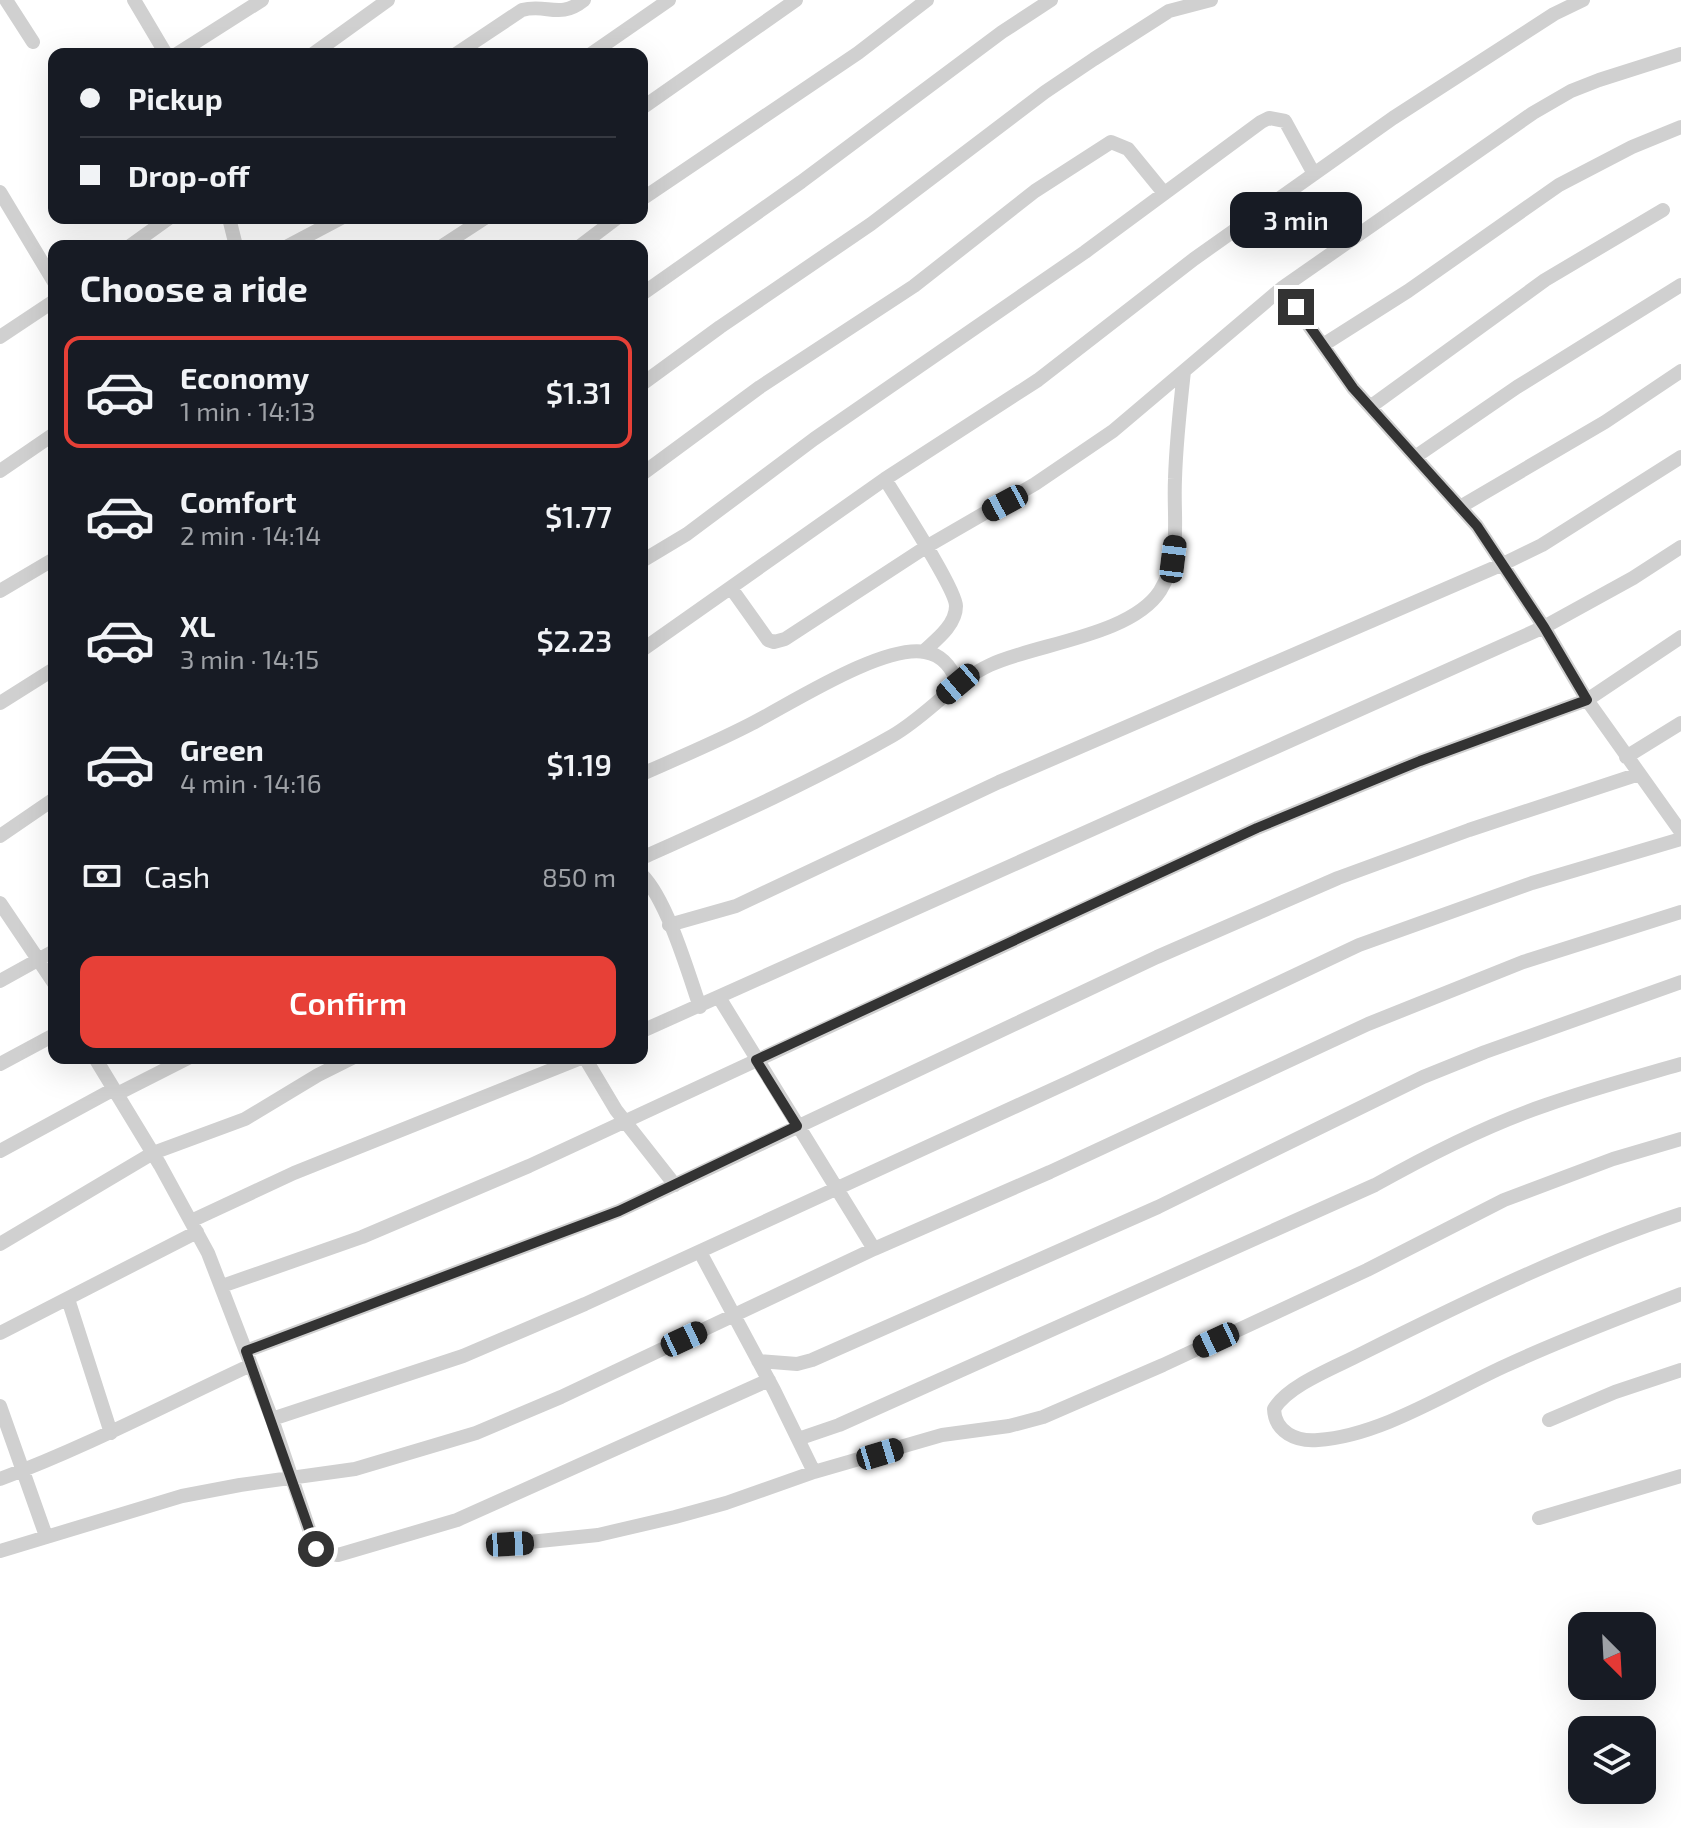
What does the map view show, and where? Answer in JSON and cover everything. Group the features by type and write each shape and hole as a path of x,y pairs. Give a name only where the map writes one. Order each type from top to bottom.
{"street":[{"path":"6,0 33,42"},
{"path":"134,0 162,48"},
{"path":"186,48 262,0"},
{"path":"321,48 388,0"},
{"path":"465,48 522,10 532,7 553,12 565,11 584,0"},
{"path":"600,48 669,0"},
{"path":"648,104 796,0"},
{"path":"648,195 858,53 927,0"},
{"path":"648,290 801,182 1002,32 1051,0"},
{"path":"648,380 871,224 1045,92 1169,5 1211,0"},
{"path":"648,646 885,479 1038,380 1194,259 1393,118 1554,14 1583,0"},
{"path":"731,588 768,640 780,641 926,547 1035,484 1113,431 1282,288 1533,113 1571,91 1681,54"},
{"path":"648,557 687,534 814,439 1085,252 1269,118 1285,121 1314,174"},
{"path":"1323,345 1408,291 1559,185 1632,147 1681,127"},
{"path":"648,470 760,387 914,286 1035,191 1111,142 1128,149 1164,193"},
{"path":"0,192 48,272"},
{"path":"1370,407 1545,280 1663,210"},
{"path":"138,240 161,224"},
{"path":"299,240 330,224"},
{"path":"451,240 476,224"},
{"path":"588,240 609,224"},
{"path":"1415,457 1517,387 1681,285"},
{"path":"1282,288 1370,407 1460,507 1503,564 1626,757 1676,814 1681,832"},
{"path":"0,337 48,305"},
{"path":"648,855 776,797 896,734 958,684 991,664 1099,631 1142,608 1157,595 1167,579 1177,531 1174,482 1184,371"},
{"path":"1460,507 1605,422 1681,371"},
{"path":"0,471 48,438"},
{"path":"669,925 736,906 1097,738 1503,564 1542,545 1681,457"},
{"path":"885,479 953,595 956,606 947,629 924,651"},
{"path":"648,1029 720,999 1283,742 1544,627 1633,578 1681,547"},
{"path":"0,591 48,563"},
{"path":"222,1286 362,1237 529,1166 1257,828 1420,761 1587,700 1681,637"},
{"path":"648,771 750,724 851,671 908,651 924,651 946,661 958,684"},
{"path":"0,703 48,673"},
{"path":"1626,757 1681,723"},
{"path":"0,1479 111,1433 248,1358 584,1225 675,1185 1143,964 1338,878 1469,830 1639,774"},
{"path":"0,836 48,803"},
{"path":"272,1419 463,1356 700,1252 1359,945 1532,883 1681,839"},
{"path":"648,881 669,925 700,1007"},
{"path":"0,903 48,974"},
{"path":"0,1551 182,1496 355,1469 476,1433 561,1397 874,1249 1050,1172 1433,996 1523,962 1681,912"},
{"path":"0,981 48,954"},
{"path":"758,1361 797,1364 812,1360 1158,1207 1423,1077 1681,982"},
{"path":"720,999 874,1249"},
{"path":"0,1064 48,1038"},
{"path":"99,1064 194,1226 222,1286 316,1549 338,1555 457,1520 769,1380"},
{"path":"0,1151 115,1091 175,1064"},
{"path":"0,1244 153,1153 245,1119 340,1064"},
{"path":"0,1333 68,1299 194,1226 294,1173 568,1064"},
{"path":"587,1064 606,1096 675,1185"},
{"path":"798,1439 839,1425 1375,1185 1489,1127 1547,1104 1681,1064"},
{"path":"510,1544 598,1535 675,1517 942,1435 1009,1426 1043,1417 1353,1276 1504,1200 1613,1159 1681,1139"},
{"path":"1681,1214 1563,1259 1369,1351 1289,1393 1274,1409 1275,1418 1279,1427 1299,1439 1314,1441 1342,1437 1407,1413 1569,1336 1681,1294"},
{"path":"700,1252 814,1472"},
{"path":"68,1299 111,1433"},
{"path":"1549,1420 1615,1392 1681,1370"},
{"path":"0,1406 46,1536"},
{"path":"1539,1518 1681,1476"}],"route":[{"path":"316,1549 246,1351 619,1211 732,1159 797,1126 756,1060 1257,828 1420,761 1587,700 1544,627 1477,526 1353,388 1296,307"}]}
